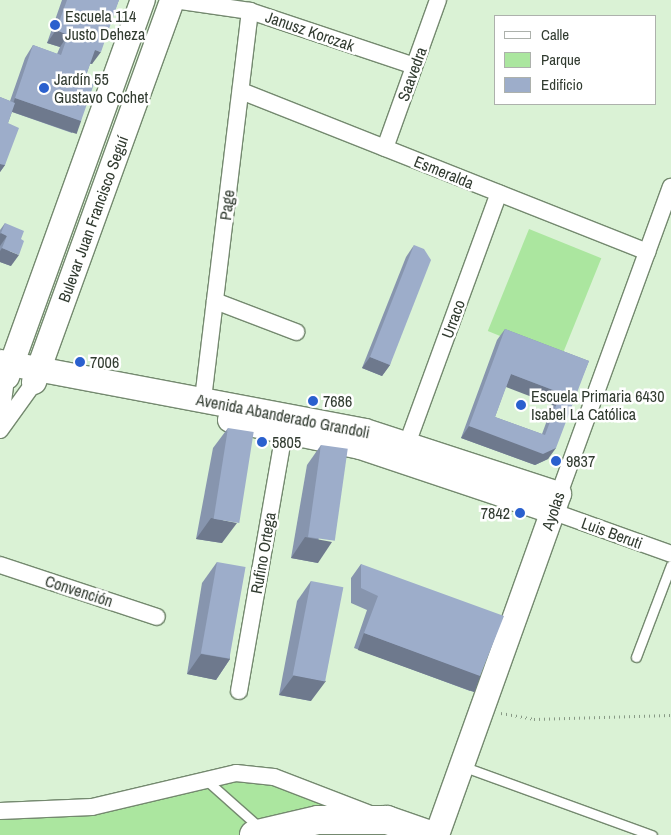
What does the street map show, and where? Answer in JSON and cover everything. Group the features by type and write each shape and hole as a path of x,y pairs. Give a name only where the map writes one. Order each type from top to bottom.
{"highway":[{"path":"259,833 318,820 386,820 430,835"}],"street":[{"name":"Bulevar Juan Francisco Seguí","path":"0,424 4,371 143,0"},
{"name":"Bulevar Juan Francisco Seguí","path":"0,430 36,377 173,0"},
{"name":"Janusz Korczak","path":"173,0 250,11 414,66"},
{"name":"Saavedra","path":"385,148 438,0"},
{"name":"Page","path":"203,399 250,11"},
{"name":"Esmeralda","path":"241,91 647,252"},
{"name":"Ayolas","path":"437,835 671,186"},
{"name":"Urraco","path":"407,444 499,193"},
{"path":"215,301 296,332"},
{"name":"Avenida Abanderado Grandoli","path":"4,371 286,422 366,431 407,444 556,503"},
{"name":"Avenida Abanderado Grandoli","path":"36,377 203,399 286,422 360,447 556,503"},
{"name":"Rufino Ortega","path":"239,692 286,422"},
{"name":"Luis Beruti","path":"556,503 671,554"},
{"name":"Convención","path":"0,566 157,617"},
{"path":"0,810 92,807 204,779 236,773 274,777 386,820"}],"lane":[{"path":"636,657 671,565"},
{"path":"461,766 652,835"},
{"path":"204,779 259,833"}],"path":[{"path":"482,709 534,719 671,715"}],"green space":[{"path":"529,229 601,258 560,360 488,331"},
{"path":"236,773 430,835 0,835 0,811 92,807"}],"building":[{"path":"67,0 119,0 101,52 95,50 84,81 94,84 81,121 15,98 33,45 61,55 68,35 56,30"},
{"path":"0,97 15,103 8,123 19,128 5,165 0,164"},
{"path":"5,223 24,231 21,239 24,241 19,255 2,248 7,236 1,233"},
{"path":"414,245 424,249 431,260 390,365 370,357"},
{"path":"505,329 589,361 556,448 543,454 469,426","holes":["511,374 561,393 545,435 495,417"]},
{"path":"228,428 254,432 239,523 214,519"},
{"path":"321,445 348,449 335,541 308,537"},
{"path":"217,562 246,567 229,659 201,654"},
{"path":"361,564 504,616 480,676 364,633 378,596 361,588"},
{"path":"311,581 343,587 325,682 293,675"}],"place":[{"name":"Escuela 114 Justo Deheza","path":"55,25"},
{"name":"Jardín 55 Gustavo Cochet","path":"44,88"},
{"name":"7006","path":"80,362"},
{"name":"7686","path":"313,401"},
{"name":"Escuela Primaria 6430 Isabel La Católica","path":"521,405"},
{"name":"5805","path":"262,442"},
{"name":"9837","path":"556,461"},
{"name":"7842","path":"520,513"}]}
